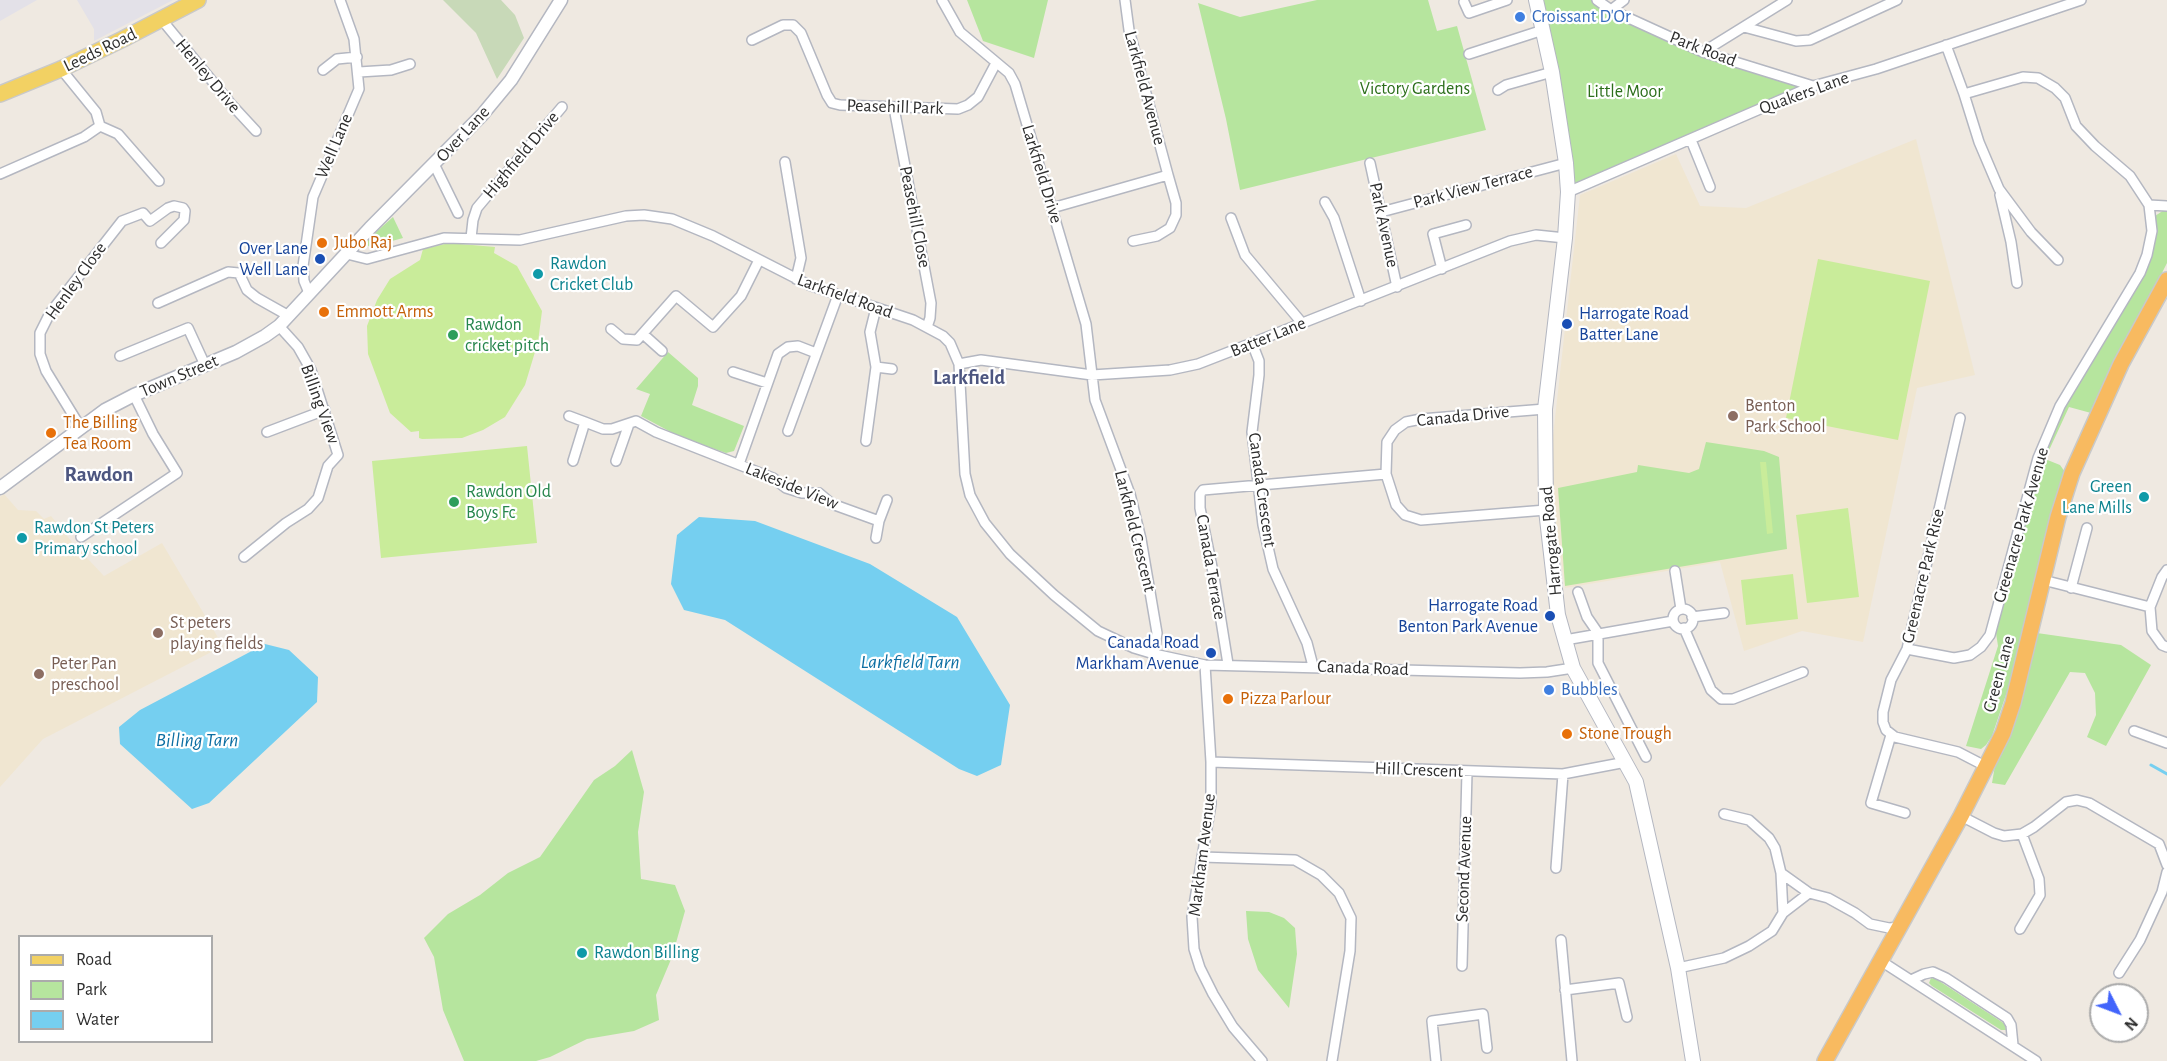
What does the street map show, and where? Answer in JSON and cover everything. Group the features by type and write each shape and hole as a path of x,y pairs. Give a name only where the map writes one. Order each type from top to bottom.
{"highway":[{"name":"Green Lane","path":"1825,1061 1961,816 2003,733 2013,703 2058,518 2086,439 2121,364 2167,280"}],"main road":[{"name":"Leeds Road","path":"0,94 61,69 198,0"},
{"name":"Harrogate Road","path":"1536,0 1552,72 1566,163 1568,192 1565,238 1545,409 1546,510 1558,615 1573,668 1636,782 1678,968 1693,1061"}],"street":[{"name":"Well Lane","path":"309,293 304,281 303,266 313,197 359,89 354,39 340,0"},
{"name":"Over Lane","path":"347,254 482,115 511,80 561,0"},
{"name":"Larkfield Drive","path":"942,0 960,32 1009,73 1014,84 1086,324 1092,375"},
{"name":"Larkfield Avenue","path":"1125,0 1129,30 1176,203 1176,215 1170,228 1156,236 1133,241"},
{"path":"1464,2 1468,14 1507,0"},
{"name":"Park Road","path":"1597,0 1611,10 1703,52 1813,86"},
{"path":"1611,10 1624,0"},
{"path":"1703,52 1787,0"},
{"path":"1744,27 1796,41 1810,40 1898,0"},
{"name":"Quakers Lane","path":"1568,192 1813,86 1876,69 2081,0"},
{"name":"Henley Drive","path":"162,20 256,131"},
{"name":"Peasehill Park","path":"752,40 783,25 793,25 801,33 827,95 832,103 840,105 958,109 978,97 987,85 996,63"},
{"path":"1469,54 1543,30"},
{"path":"1946,45 1979,142 1999,189 2011,242 2017,283"},
{"path":"322,70 337,59 357,57"},
{"path":"359,72 391,70 410,64"},
{"path":"61,69 96,112 100,126"},
{"path":"1497,90 1506,85 1552,72"},
{"path":"1964,94 2023,77 2038,78 2055,88 2065,98 2076,126 2130,176 2149,205 2167,206"},
{"name":"Highfield Drive","path":"471,238 474,213 562,106"},
{"name":"Peasehill Close","path":"894,108 931,303 927,327"},
{"path":"0,174 76,141 100,126"},
{"path":"100,126 118,134 159,181"},
{"path":"1691,140 1710,187"},
{"path":"785,162 801,258 796,279"},
{"name":"Park Avenue","path":"1370,163 1397,287"},
{"name":"Park View Terrace","path":"1381,212 1566,163"},
{"path":"434,164 458,213"},
{"path":"1052,208 1167,175"},
{"path":"1999,189 2031,232 2058,260"},
{"path":"142,213 146,202"},
{"path":"1325,202 1334,218 1361,301"},
{"name":"Greenacre Park Avenue","path":"1907,649 1954,657 1970,655 1981,647 1990,635 2038,458 2060,406 2140,273 2152,231 2149,205"},
{"name":"Henley Close","path":"81,428 46,371 40,354 40,333 50,313 116,228 128,217 142,213 150,221 174,206 183,208 184,220 161,243"},
{"name":"Larkfield Road","path":"347,254 366,259 444,238 519,240 626,216 656,216 686,224 796,279 927,327 950,343 959,364 965,474 970,495 985,523 1010,554 1054,595 1098,631 1134,648 1154,654"},
{"path":"1231,218 1245,255 1302,323"},
{"path":"1442,269 1432,234 1466,225"},
{"name":"Batter Lane","path":"959,364 981,360 1092,375 1170,370 1198,364 1510,241 1536,235 1565,238"},
{"name":"Town Street","path":"2,483 105,410 134,395 236,352 266,336 289,316 347,254"},
{"path":"611,329 623,339 637,340 676,296 713,327 741,296 759,260"},
{"path":"158,303 228,272 239,273 248,290 257,298 289,316"},
{"path":"788,431 838,295"},
{"path":"866,441 876,367 870,332 876,308"},
{"name":"Billing View","path":"244,557 286,523 308,509 318,498 328,466 338,455 311,370 298,347 279,326"},
{"path":"120,356 188,328 205,365"},
{"path":"643,334 662,351"},
{"name":"Canada Crescent","path":"1252,343 1259,361 1252,432 1263,525 1273,569 1307,643 1313,666"},
{"path":"739,464 778,354 788,346 798,346 816,353"},
{"path":"876,367 892,369"},
{"path":"733,372 767,383"},
{"name":"Larkfield Crescent","path":"1092,375 1095,400 1130,494 1141,539 1157,633 1154,654"},
{"path":"81,537 177,473 153,434 134,395"},
{"name":"Canada Drive","path":"1545,409 1406,422 1395,430 1387,442 1386,474 1396,505 1405,515 1421,520 1546,510"},
{"path":"267,432 325,410"},
{"path":"569,416 603,429 629,424"},
{"name":"Greenacre Park Rise","path":"1891,735 1883,722 1883,712 1891,680 1907,649 1960,418"},
{"name":"Lakeside View","path":"629,424 636,421 656,432 773,478 786,488 802,493 819,493 832,504 879,521"},
{"path":"573,461 585,422"},
{"path":"616,461 629,424"},
{"path":"1258,484 1386,474"},
{"name":"Canada Terrace","path":"1228,664 1200,508 1200,494 1203,490 1258,484"},
{"path":"876,538 886,500"},
{"path":"2071,588 2087,528"},
{"path":"2167,570 2150,607 2152,631 2162,645 2167,647"},
{"path":"1675,571 1681,609"},
{"path":"2043,580 2150,607"},
{"path":"1578,592 1587,617 1598,633 1598,663 1646,756"},
{"path":"1681,609 1689,611 1692,618 1690,625 1684,628 1678,627 1673,621 1675,613 1681,609"},
{"path":"1692,618 1724,613"},
{"path":"1564,640 1673,621"},
{"path":"1684,628 1711,690 1721,699 1733,699 1803,672"},
{"name":"Canada Road","path":"1154,654 1205,665 1520,673 1573,668"},
{"name":"Markham Avenue","path":"1205,665 1211,762 1210,804 1192,917 1194,949 1200,968 1223,1010 1262,1061"},
{"path":"2134,731 2167,743"},
{"path":"1905,813 1867,802 1891,735 1958,752 1987,767"},
{"name":"Hill Crescent","path":"1211,762 1563,774 1626,762"},
{"name":"Second Avenue","path":"1462,966 1467,772"},
{"path":"1556,868 1563,774"},
{"path":"1961,816 2004,836 2022,834 2066,802 2077,800 2089,802 2148,836 2159,844 2166,858"},
{"path":"1724,814 1749,820 1769,837 1775,848 1781,873 1783,913"},
{"path":"2020,929 2040,895 2039,879 2022,834"},
{"path":"1202,857 1295,860 1321,874 1339,892 1351,918 1351,929 1350,951 1332,1061"},
{"path":"2119,973 2140,940 2162,892 2167,872"},
{"path":"1781,873 1809,893 1828,898 1879,927 1900,927"},
{"path":"1678,968 1724,958 1749,946 1772,931 1783,913 1809,893"},
{"path":"1561,940 1572,1061"},
{"path":"1881,961 2034,1060"},
{"path":"1911,980 1933,972 1946,978 2007,1018 2011,1025 2013,1045"},
{"path":"1565,990 1619,983 1627,1017"},
{"path":"1436,1061 1432,1021 1483,1014 1487,1048"}],"shaded area":[{"path":"0,0 37,0 0,21"},
{"path":"77,0 173,0 94,41 94,29"},
{"name":"Benton Park School","path":"1916,139 1975,375 1917,388 1863,642 1802,631 1744,651 1720,562 1565,588 1552,494 1552,445 1580,195 1676,154 1700,206 1746,208"},
{"path":"4,494 18,510 36,511 44,519 51,516 104,576 162,543 223,646 43,739 0,787 0,497"}],"green space":[{"path":"443,0 501,0 515,15 524,38 497,79 476,33"},
{"path":"967,0 1048,0 1034,58 983,41"},
{"name":"Victory Gardens","path":"1317,0 1428,0 1437,31 1457,26 1486,130 1240,190 1226,119 1198,3 1240,17"},
{"name":"Little Moor","path":"1536,0 1597,0 1703,52 1813,86 1568,192"},
{"path":"2167,210 2167,263 2091,413 2069,407 2045,459 2060,465 2065,472 2009,686 1992,736 1986,745 1981,749 1966,746 1998,646 1996,633 2042,458 2072,392 2148,267 2155,216"},
{"path":"393,217 403,238 370,247 367,245 367,240"},
{"name":"Rawdon cricket pitch","path":"449,243 495,247 494,253 517,266 542,311 538,342 525,385 505,417 483,430 462,438 422,439 419,438 419,431 411,432 390,413 368,354 367,326 377,300 390,279 420,260 423,249"},
{"path":"1818,259 1930,281 1898,440 1786,418"},
{"path":"668,352 698,378 692,405 744,426 734,451 726,453 680,437 641,416 650,394 636,389"},
{"path":"1706,442 1764,451 1779,457 1787,549 1565,586 1558,488 1637,472 1638,465 1689,473 1699,469"},
{"name":"Rawdon Old Boys Fc","path":"527,446 537,543 381,558 372,461"},
{"path":"1760,462 1766,462 1773,533 1767,534"},
{"path":"1848,508 1859,597 1807,603 1796,515"},
{"path":"1793,574 1798,619 1746,625 1741,580"},
{"path":"2037,633 2121,645 2151,665 2106,746 2087,737 2096,715 2095,693 2085,673 2070,672 2005,785 1992,783 1997,754"},
{"path":"632,750 644,792 638,832 641,879 675,885 685,911 672,957 656,995 659,1020 634,1031 587,1039 550,1057 536,1061 464,1061 443,1010 434,957 424,938 448,914 480,895 508,873 540,857 594,780 615,766"},
{"path":"1246,911 1269,912 1284,918 1295,928 1297,954 1289,1008 1258,970 1248,939"},
{"path":"1931,978 2005,1024 2006,1030 2001,1030 1932,986 1929,983"}],"water":[{"name":"Larkfield Tarn","path":"699,517 755,521 870,564 957,617 1010,705 1001,765 977,776 959,769 725,620 684,610 671,584 677,535"},
{"name":"Billing Tarn","path":"265,644 289,650 318,677 317,702 209,803 192,809 120,744 119,727 140,710"}],"waterway":[{"path":"2151,765 2167,774"}],"place":[{"name":"Croissant D'Or","path":"1520,17"},
{"name":"Jubo Raj","path":"322,243"},
{"name":"Over Lane Well Lane","path":"320,259"},
{"name":"Rawdon Cricket Club","path":"538,274"},
{"name":"Emmott Arms","path":"324,312"},
{"name":"Harrogate Road Batter Lane","path":"1567,324"},
{"name":"Rawdon cricket pitch","path":"453,335"},
{"name":"Benton Park School","path":"1733,416"},
{"name":"The Billing Tea Room","path":"51,433"},
{"name":"Green Lane Mills","path":"2144,497"},
{"name":"Rawdon Old Boys Fc","path":"454,502"},
{"name":"Rawdon St Peters Primary school","path":"22,538"},
{"name":"Harrogate Road Benton Park Avenue","path":"1550,616"},
{"name":"St peters playing fields","path":"158,633"},
{"name":"Canada Road Markham Avenue","path":"1211,653"},
{"name":"Peter Pan preschool","path":"39,674"},
{"name":"Bubbles","path":"1549,690"},
{"name":"Pizza Parlour","path":"1228,699"},
{"name":"Stone Trough","path":"1567,734"},
{"name":"Rawdon Billing","path":"582,953"}],"district":[{"name":"Larkfield","path":"969,378"},
{"name":"Rawdon","path":"99,475"}]}
